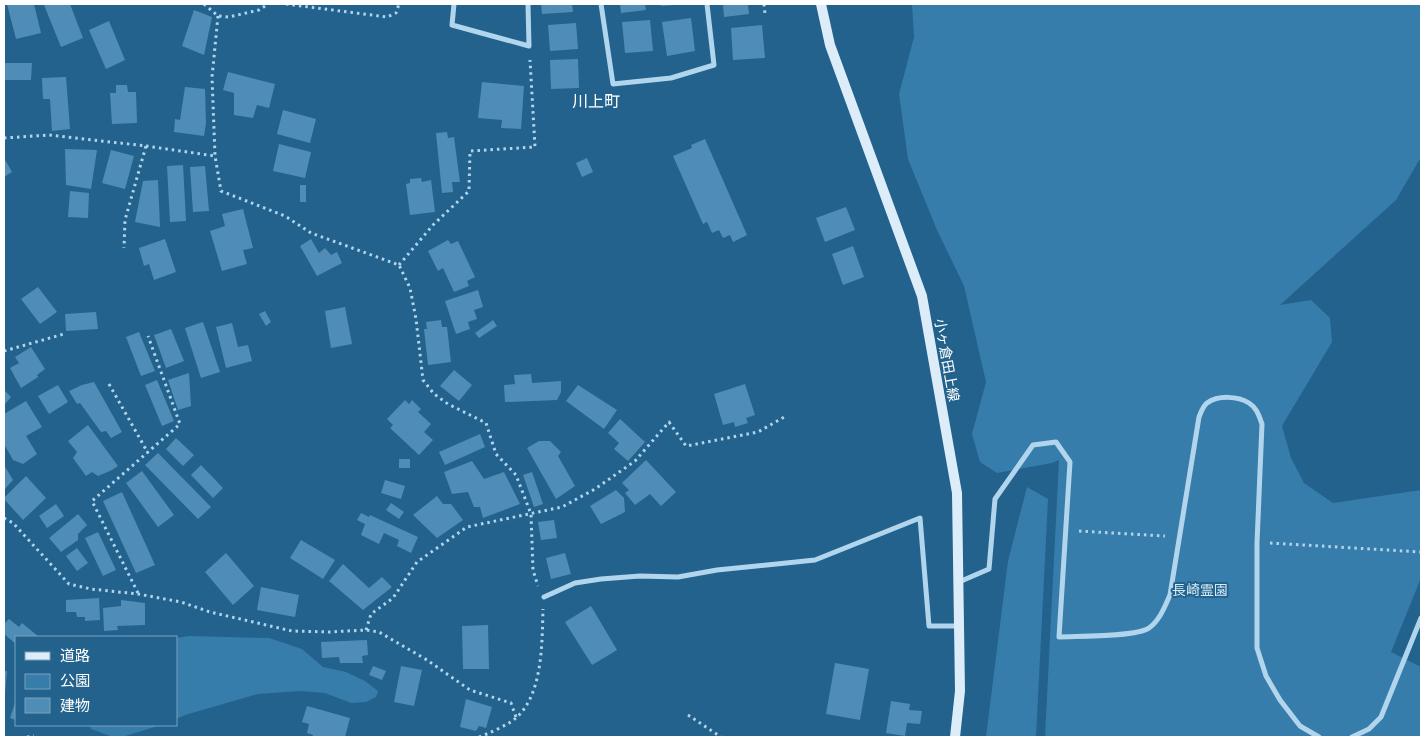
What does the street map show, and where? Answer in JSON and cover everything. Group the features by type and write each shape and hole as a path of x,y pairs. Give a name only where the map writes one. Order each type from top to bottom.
{"main road":[{"name":"小ヶ倉田上線","path":"821,4 830,46 922,296 957,493 960,690 954,737"}],"street":[{"path":"454,4 452,25 529,46 528,4"},
{"path":"601,4 612,84 671,78 714,64 707,4"},
{"path":"958,582 989,569 995,500 1033,445 1056,442 1070,462 1059,637 1134,634 1149,629 1164,611 1170,594 1199,417 1205,404 1216,398 1240,399 1251,404 1258,412 1262,424 1257,542 1257,648 1266,676 1280,700 1300,726 1319,737"},
{"path":"544,597 575,583 601,579 640,576 678,577 717,570 815,560 920,518 929,626 960,626"},
{"path":"1352,737 1368,729 1381,717 1421,618"}],"path":[{"path":"204,4 218,16 229,17 259,10 268,4"},
{"path":"286,4 387,17 396,12 399,4"},
{"path":"764,4 765,14"},
{"path":"218,16 212,77 216,156 221,191 285,216 311,233 399,265 412,296 423,380 434,394 448,404 486,423 496,454 516,476 531,514 533,570 544,597 542,648 537,676 530,700 517,718 479,737"},
{"path":"399,265 433,225 469,191 470,151 535,146 529,46"},
{"path":"4,138 49,135 216,156"},
{"path":"124,248 125,220 146,146"},
{"path":"4,351 64,334"},
{"path":"138,594 92,501 180,424 148,336"},
{"path":"109,384 148,453"},
{"path":"366,630 370,614 393,598 417,562 437,547 467,527 562,508 595,489 635,461 669,422 686,446 758,432 786,416"},
{"path":"4,518 13,523 69,584 181,602 210,612 292,631 330,632 366,630 379,632 427,660 470,690 511,703 517,718"},
{"path":"1066,530 1179,537"},
{"path":"1257,542 1421,552"},
{"path":"688,716 721,737"},
{"path":"27,737 34,736"}],"green space":[{"name":"長崎霊園","path":"912,4 1421,4 1421,157 1396,200 1280,305 1311,300 1330,318 1332,342 1282,426 1291,458 1304,483 1333,503 1421,490 1421,578 1391,652 1421,667 1421,737 1045,737 1059,460 997,473 980,462 972,434 986,382 964,286 937,230 908,159 899,94 914,37"},
{"path":"1027,487 1048,499 1036,737 986,737 1008,561"},
{"path":"189,636 269,638 302,649 323,667 346,672 365,681 378,691 376,697 366,702 351,703 325,693 300,691 258,694 178,718 178,638"},
{"path":"90,726 158,726 122,737 113,737 91,729"}],"building":[{"path":"7,4 34,4 41,33 16,39"},
{"path":"70,4 83,38 61,47 44,5"},
{"path":"541,4 572,4 573,12 542,14"},
{"path":"620,4 645,4 646,10 621,13"},
{"path":"661,4 675,4 675,5 661,6"},
{"path":"723,4 748,4 749,14 724,17"},
{"path":"194,10 212,17 204,55 182,46"},
{"path":"691,18 695,51 667,56 662,22"},
{"path":"650,20 653,51 625,53 622,22"},
{"path":"109,21 125,60 106,69 89,30"},
{"path":"576,23 578,49 550,51 548,25"},
{"path":"762,25 765,58 733,60 731,28"},
{"path":"578,59 579,88 551,89 550,60"},
{"path":"4,63 32,63 31,80 4,80"},
{"path":"228,72 275,84 269,108 257,105 253,118 234,115 234,93 223,90"},
{"path":"66,77 70,129 52,131 50,99 43,99 42,78"},
{"path":"482,82 524,86 521,129 501,128 502,120 478,118"},
{"path":"116,85 127,85 128,92 136,92 137,123 112,124 110,93 116,93"},
{"path":"185,87 205,89 206,123 204,136 174,132 175,119 180,120"},
{"path":"283,110 316,119 310,143 277,134"},
{"path":"447,132 448,138 454,137 460,182 452,182 453,192 442,193 436,133"},
{"path":"705,139 747,235 733,242 730,235 723,238 719,230 712,233 707,222 703,224 673,156 692,148 691,145"},
{"path":"279,144 311,152 305,178 273,171"},
{"path":"65,149 97,150 91,189 66,185"},
{"path":"111,150 134,156 125,189 102,183"},
{"path":"4,158 12,172 4,177"},
{"path":"587,158 593,172 582,177 576,163"},
{"path":"183,165 186,221 170,222 167,166"},
{"path":"205,166 209,211 193,212 190,167"},
{"path":"421,178 422,182 431,180 435,212 410,215 406,184 410,183 410,179"},
{"path":"158,180 160,227 135,222 143,181"},
{"path":"300,185 306,185 306,202 300,202"},
{"path":"70,191 89,193 88,218 68,217"},
{"path":"846,207 855,230 825,242 816,218"},
{"path":"243,209 253,248 243,250 247,264 222,271 210,231 225,226 222,214"},
{"path":"165,239 176,272 154,280 149,264 144,266 139,248"},
{"path":"311,239 319,253 325,248 331,255 337,252 342,263 317,276 300,246"},
{"path":"448,240 451,244 458,241 475,277 467,281 469,286 454,292 443,268 438,271 428,251"},
{"path":"853,246 864,277 843,285 832,254"},
{"path":"38,287 57,312 40,324 21,299"},
{"path":"478,290 483,307 474,310 477,319 468,322 470,329 456,334 445,301"},
{"path":"345,307 352,344 331,348 325,311"},
{"path":"265,311 271,322 266,326 259,314"},
{"path":"96,312 98,329 66,331 65,314"},
{"path":"441,320 442,327 447,327 451,362 428,365 424,329 427,329 426,322"},
{"path":"493,320 497,326 479,338 475,333"},
{"path":"203,322 220,372 201,378 185,328"},
{"path":"232,323 238,347 248,345 252,361 226,368 216,327"},
{"path":"171,329 184,361 166,368 154,335"},
{"path":"139,332 155,371 141,376 126,337"},
{"path":"31,347 45,369 37,375 38,377 21,388 10,368 19,363 15,357"},
{"path":"454,370 472,385 459,401 440,386"},
{"path":"189,373 191,406 178,410 168,380"},
{"path":"531,374 532,383 561,381 561,392 557,400 505,402 504,385 515,384 514,375"},
{"path":"157,380 174,421 162,426 145,385"},
{"path":"94,382 122,432 111,438 106,431 101,432 80,403 77,404 69,391"},
{"path":"745,384 755,415 746,418 748,423 735,427 734,422 723,425 714,394"},
{"path":"58,385 68,402 49,414 38,396"},
{"path":"578,385 617,410 604,429 566,401"},
{"path":"4,390 11,397 5,404 4,403"},
{"path":"405,400 409,404 412,400 421,409 418,412 431,424 424,432 433,440 419,455 390,428 393,425 387,419"},
{"path":"26,401 42,427 26,436 37,454 23,464 13,460 4,444 4,414"},
{"path":"620,419 645,442 628,461 614,449 619,443 608,433"},
{"path":"88,425 118,466 98,476 92,472 86,476 73,458 77,452 68,441"},
{"path":"480,434 485,447 445,465 439,452"},
{"path":"176,438 194,455 183,466 166,449"},
{"path":"539,441 550,441 561,452 558,456 575,486 556,499 527,448"},
{"path":"158,453 211,507 198,519 145,465"},
{"path":"399,459 410,459 410,468 399,468"},
{"path":"646,460 676,492 661,506 650,494 635,505 625,493 629,490 622,483"},
{"path":"472,461 484,479 504,472 520,504 483,518 480,507 474,507 468,492 452,494 444,472"},
{"path":"4,465 13,480 4,490"},
{"path":"201,465 223,488 213,498 191,475"},
{"path":"142,471 174,515 158,527 126,483"},
{"path":"532,472 543,504 534,507 523,475"},
{"path":"26,476 46,498 23,520 4,498"},
{"path":"385,480 405,486 401,499 381,493"},
{"path":"616,490 624,498 625,512 601,524 590,506"},
{"path":"122,492 155,565 136,573 103,501"},
{"path":"437,496 443,504 451,504 463,520 437,538 413,515"},
{"path":"391,503 404,512 399,519 386,510"},
{"path":"56,504 64,516 47,528 39,516"},
{"path":"361,513 369,517 370,515 418,537 411,553 397,546 399,540 384,533 379,544 361,535 365,524 357,520"},
{"path":"78,514 87,525 78,534 78,540 61,552 49,538"},
{"path":"554,520 557,538 541,540 538,522"},
{"path":"98,532 116,570 103,576 85,538"},
{"path":"301,540 335,560 323,579 290,558"},
{"path":"77,548 88,563 77,571 66,556"},
{"path":"226,553 254,586 233,605 205,572"},
{"path":"565,553 571,574 551,579 546,558"},
{"path":"343,564 369,588 382,577 392,587 363,610 329,581"},
{"path":"261,587 299,595 295,617 257,610"},
{"path":"99,598 100,620 85,621 85,617 77,617 76,612 66,612 66,600"},
{"path":"121,600 145,603 145,625 117,626 118,630 104,631 103,608 121,606"},
{"path":"591,606 617,650 592,665 565,622"},
{"path":"9,619 19,627 22,623 38,636 15,636 15,643 4,634 4,624"},
{"path":"488,625 489,669 463,669 462,626"},
{"path":"367,640 368,655 362,656 363,663 340,663 339,657 322,658 321,642"},
{"path":"835,663 869,669 860,720 826,714"},
{"path":"373,666 386,671 382,680 369,675"},
{"path":"401,666 422,670 414,706 394,702"},
{"path":"4,671 7,671 5,693 4,693"},
{"path":"466,699 492,707 486,728 479,726 476,731 460,727"},
{"path":"891,701 910,704 909,710 922,711 920,724 907,723 905,736 886,733"},
{"path":"15,703 15,720 10,718"},
{"path":"307,706 350,718 345,737 312,737 313,735 307,733 309,724 302,722"}],"district":[{"name":"川上町","path":"596,101"}]}
